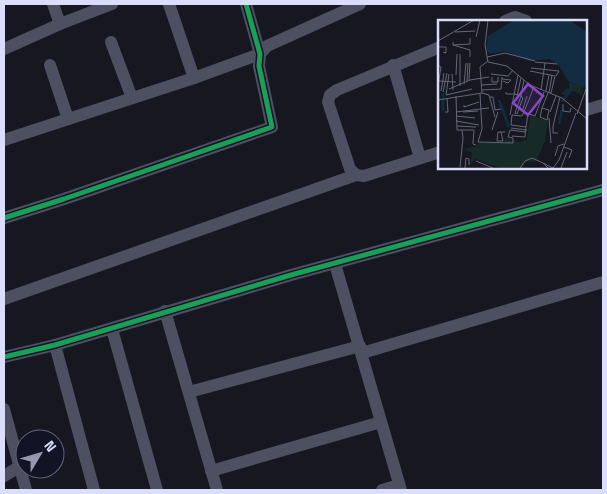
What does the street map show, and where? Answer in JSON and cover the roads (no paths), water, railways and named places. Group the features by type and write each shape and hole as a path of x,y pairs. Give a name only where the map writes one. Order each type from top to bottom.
{"street":[{"path":"52,4 60,24"},
{"path":"4,49 60,24 112,4"},
{"path":"169,4 194,78"},
{"path":"4,218 272,127 259,66 260,54 246,4"},
{"path":"4,140 194,78 260,54 267,46 360,4"},
{"path":"508,20 515,17 523,20"},
{"path":"111,42 132,98"},
{"path":"356,175 350,169 328,102 330,95 337,90 393,65 438,48"},
{"path":"393,65 420,158"},
{"path":"50,66 68,120"},
{"path":"587,110 603,105"},
{"path":"4,299 356,175 364,176 438,153"},
{"path":"4,357 55,345 112,329 165,311 603,190"},
{"path":"335,264 400,488 382,490"},
{"path":"189,392 361,350 603,282"},
{"path":"165,311 216,490"},
{"path":"112,329 157,490"},
{"path":"55,345 94,490"},
{"path":"4,409 15,449"},
{"path":"211,471 381,422"},
{"path":"4,476 15,470"}]}
